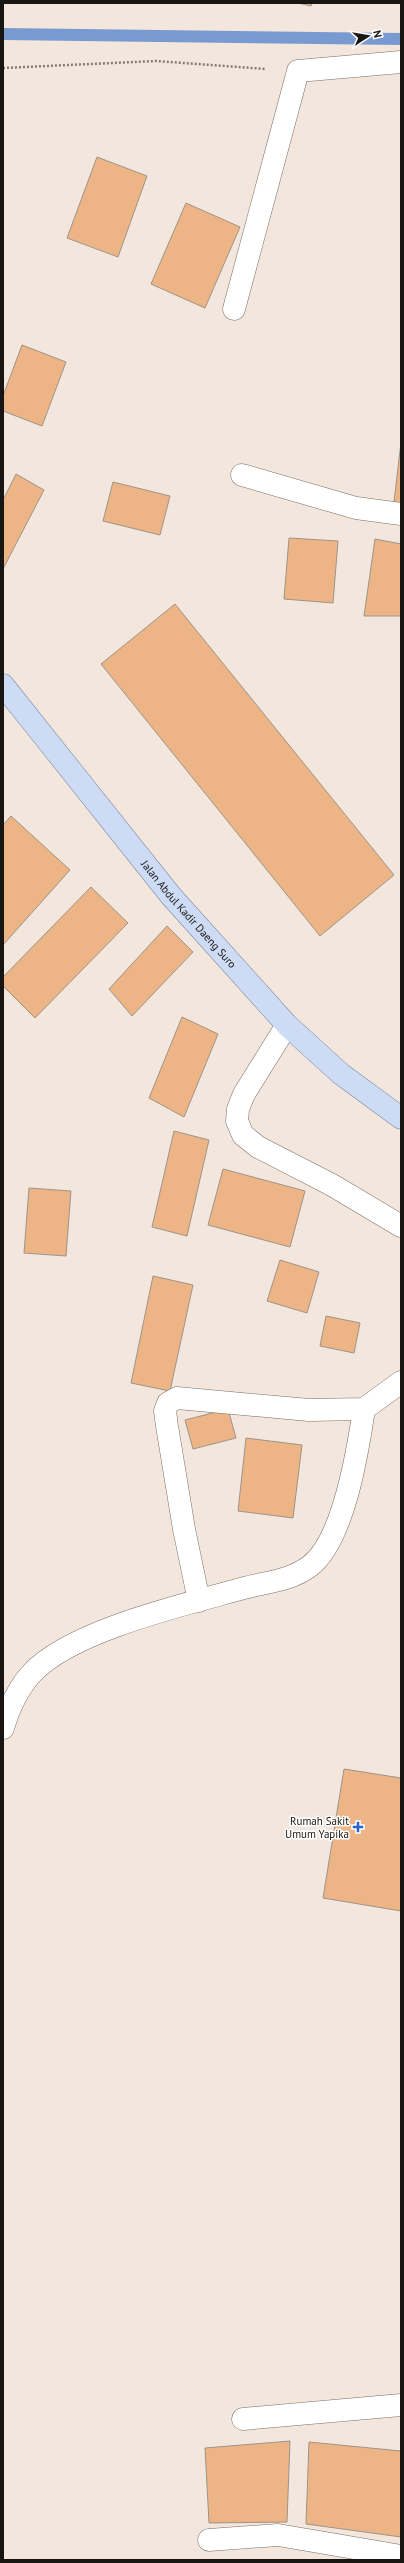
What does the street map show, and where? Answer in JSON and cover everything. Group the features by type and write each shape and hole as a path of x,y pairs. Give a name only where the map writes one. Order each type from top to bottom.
{"main road":[{"name":"Jalan Abdul Kadir Daeng Suro","path":"3,685 171,896 287,1025 342,1074 401,1118"}],"street":[{"path":"234,309 298,71 401,62"},
{"path":"242,474 356,508 401,514"},
{"path":"287,1025 244,1094 238,1109 237,1121 243,1135 258,1147 332,1185 401,1226"},
{"path":"199,1601 184,1529 167,1426 165,1411 168,1403 177,1398 309,1410 364,1409 401,1382"},
{"path":"3,1728 9,1708 33,1672 62,1651 102,1630 246,1588 283,1580 310,1566 331,1540 344,1503 358,1456 364,1409"},
{"path":"243,2419 401,2405"},
{"path":"209,2540 278,2535 401,2556"}],"path":[{"path":"3,68 156,61 298,71"}],"building":[{"path":"298,3 312,3 311,6"},
{"path":"97,157 147,176 118,257 67,238"},
{"path":"186,203 240,227 205,308 151,284"},
{"path":"22,345 66,362 42,426 3,411 3,396"},
{"path":"401,442 401,503 394,502"},
{"path":"16,474 44,490 3,569 3,500"},
{"path":"113,482 170,496 160,535 103,521"},
{"path":"289,538 338,541 333,603 284,599"},
{"path":"375,539 401,544 401,616 364,616"},
{"path":"175,604 394,875 320,936 101,664"},
{"path":"11,816 70,870 3,945 3,825"},
{"path":"91,887 128,923 35,1018 3,986 3,977"},
{"path":"167,926 193,952 132,1016 109,989"},
{"path":"182,1017 218,1034 184,1117 149,1098"},
{"path":"174,1131 209,1140 187,1236 152,1227"},
{"path":"223,1169 305,1191 290,1247 208,1225"},
{"path":"29,1188 71,1191 66,1256 24,1253"},
{"path":"280,1260 319,1272 307,1313 267,1301"},
{"path":"153,1276 193,1285 170,1391 131,1383"},
{"path":"326,1316 360,1323 354,1353 320,1346"},
{"path":"228,1409 236,1438 193,1449 185,1420"},
{"path":"246,1438 302,1445 293,1518 238,1511"},
{"path":"344,1769 401,1778 401,1911 323,1898"},
{"path":"290,2441 287,2522 209,2523 205,2448"},
{"path":"309,2442 401,2451 401,2537 306,2524"}],"waterway":[{"path":"3,34 401,39"}],"place":[{"name":"Rumah Sakit Umum Yapika","path":"358,1827"}]}
